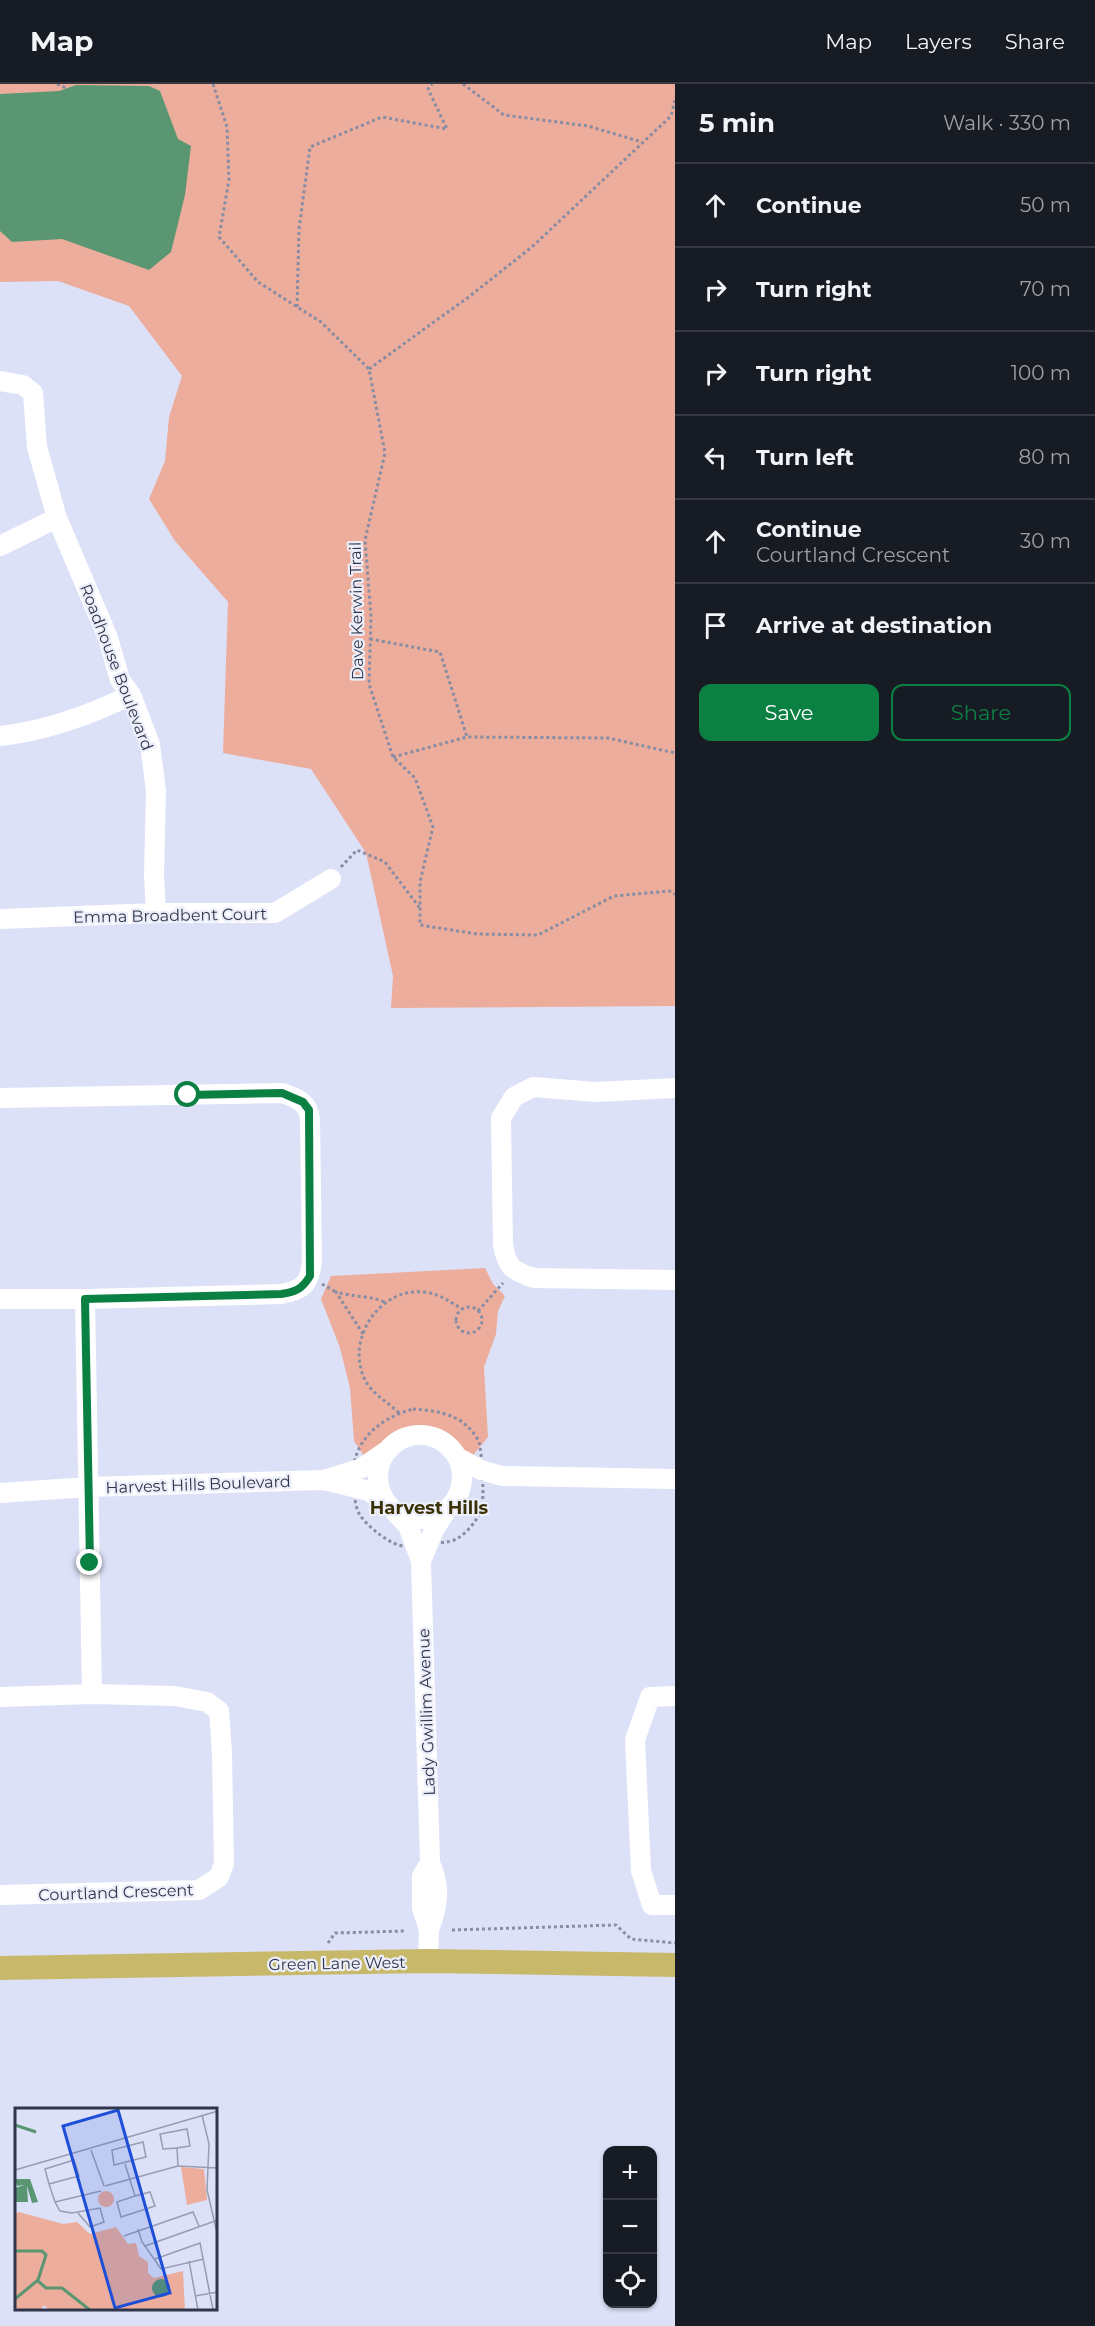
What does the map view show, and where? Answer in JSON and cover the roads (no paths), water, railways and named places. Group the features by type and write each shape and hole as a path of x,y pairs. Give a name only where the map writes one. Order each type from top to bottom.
{"main road":[{"name":"Green Lane West","path":"0,1968 428,1961 675,1965"}],"street":[{"name":"Roadhouse Boulevard","path":"0,381 23,385 33,393 37,447 57,518 108,638 120,680 131,695 150,744 156,791 154,876 156,913"},
{"path":"0,546 57,518"},
{"path":"0,736 25,733 73,719 104,709 131,695"},
{"name":"Emma Broadbent Court","path":"0,919 156,913 275,913 331,879"},
{"path":"675,1088 596,1092 533,1087 514,1097 501,1118 503,1245 506,1261 514,1270 534,1278 675,1280"},
{"path":"0,1098 282,1093 303,1102 309,1110 312,1262 310,1276 303,1287 295,1292 281,1294 0,1299"},
{"path":"85,1299 92,1694"},
{"path":"353,1479 396,1442 410,1436 424,1435 436,1438 448,1446 482,1478"},
{"path":"385,1452 378,1473 379,1488 390,1507 409,1518 423,1520 438,1516 482,1478 502,1476 675,1479"},
{"path":"451,1505 462,1486 462,1471 458,1457"},
{"name":"Harvest Hills Boulevard","path":"0,1492 353,1479 390,1507"},
{"name":"Lady Gwillim Avenue","path":"422,1549 451,1505"},
{"name":"Lady Gwillim Avenue","path":"390,1507 408,1526 422,1549 430,1863 422,1876 422,1908 429,1930 428,1961"},
{"name":"Courtland Crescent","path":"0,1697 92,1694 175,1696 207,1702 219,1711 224,1864 219,1877 199,1890 0,1895"},
{"path":"675,1696 650,1697 635,1740 641,1871 652,1905 675,1905"}],"district":[{"name":"Harvest Hills","path":"429,1508"}]}
